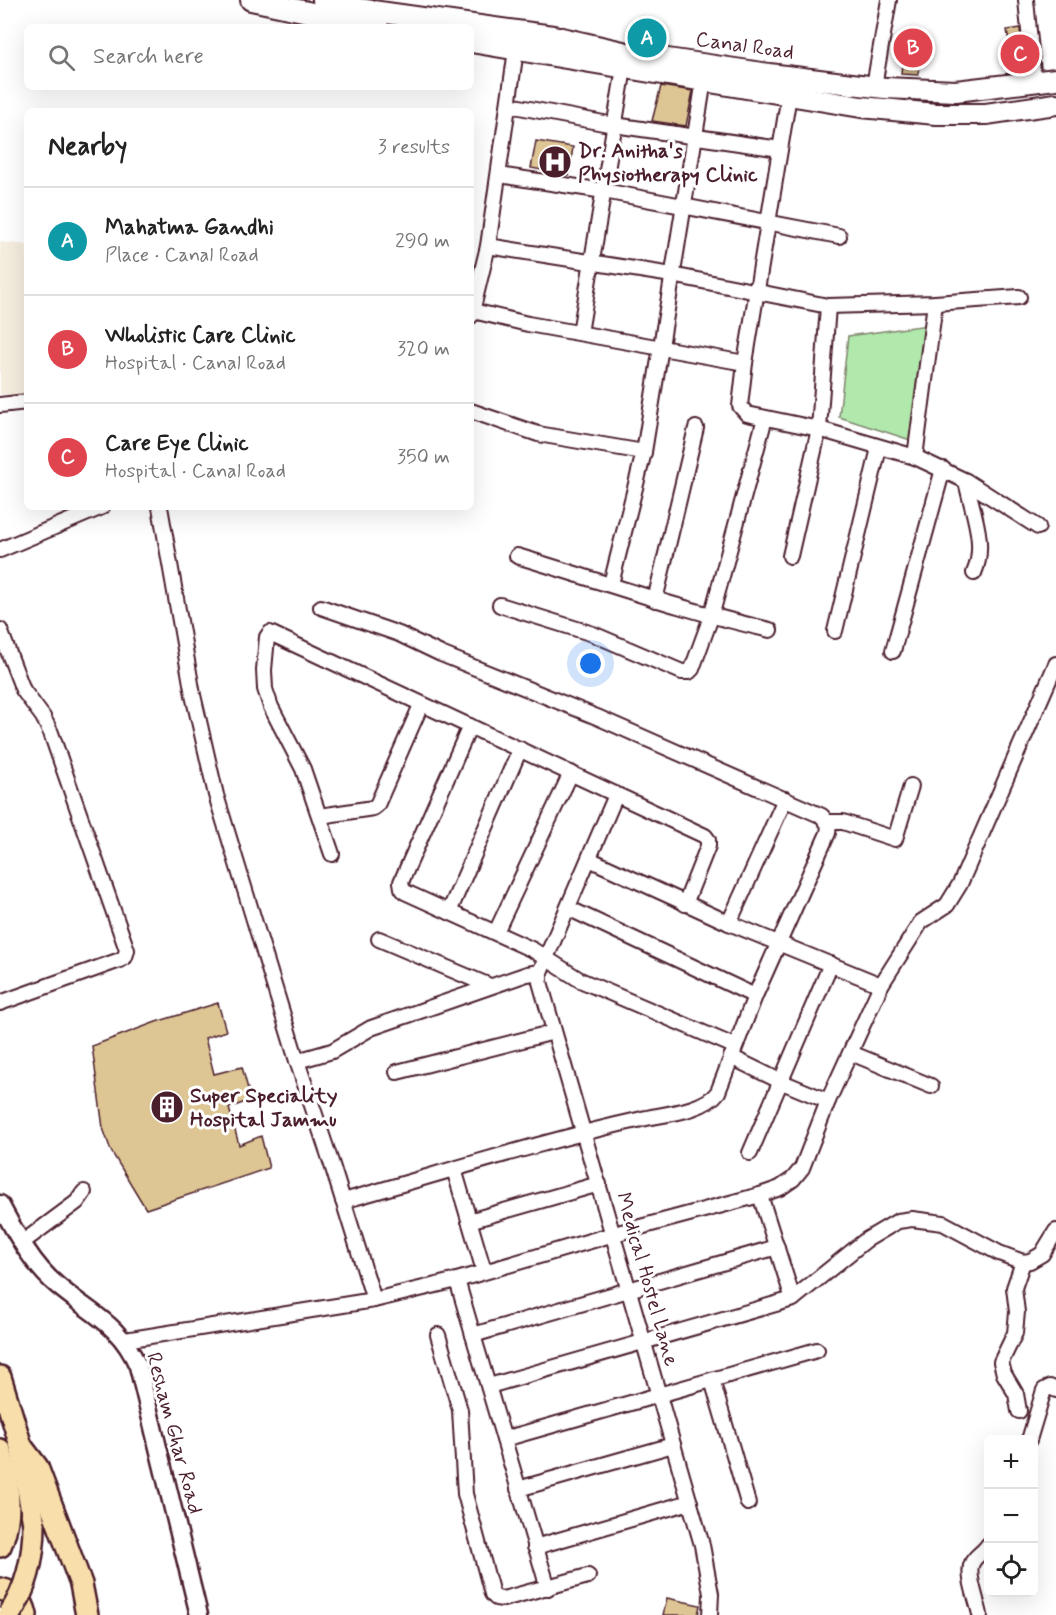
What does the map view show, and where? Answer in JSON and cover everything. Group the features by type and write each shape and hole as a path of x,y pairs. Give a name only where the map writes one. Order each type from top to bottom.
{"main road":[{"path":"251,0 364,24"},
{"name":"Canal Road","path":"323,0 433,24"},
{"name":"Canal Road","path":"474,32 624,68 861,107 936,114 986,114 1056,104"},
{"name":"Canal Road","path":"474,42 517,41 553,36 627,53 769,74 874,86 956,91 1056,79"},
{"path":"0,1377 21,1446 34,1524 34,1548 28,1579 9,1615"},
{"path":"21,1446 37,1467 81,1584 87,1615"},
{"path":"0,1450 8,1491 7,1521 0,1546"},
{"path":"0,1575 6,1591 24,1605 26,1615"}],"street":[{"path":"874,86 889,0"},
{"path":"1026,0 1034,82"},
{"path":"474,305 488,246 517,41"},
{"path":"579,333 624,68"},
{"path":"611,584 644,452 682,205 704,80"},
{"path":"789,95 740,406 747,414 819,429 915,457 966,481 1038,527"},
{"path":"509,105 614,125 780,149"},
{"path":"499,175 604,191 839,236"},
{"path":"488,246 672,275 828,306 935,303 1019,297"},
{"path":"915,457 935,303"},
{"path":"790,556 819,429 828,306"},
{"path":"474,313 745,363"},
{"path":"0,405 24,402"},
{"path":"474,412 538,434 644,452"},
{"path":"500,605 593,634 686,673 692,669 711,617 765,418"},
{"path":"655,600 696,428"},
{"path":"835,631 879,448"},
{"path":"893,651 943,469"},
{"path":"966,481 981,552 974,573"},
{"path":"0,550 95,510"},
{"path":"161,510 193,694 209,770 297,1060 374,1300"},
{"path":"517,556 711,617 770,630"},
{"path":"321,607 399,634 441,654 597,717 785,799 822,816 828,822 843,822 895,839 911,786"},
{"path":"0,630 23,690 43,717 51,733 127,950 125,957 120,960 0,1003"},
{"path":"332,854 303,769 271,708 265,688 264,670 268,634 274,634 421,705 705,836 708,846 685,904"},
{"path":"125,1340 374,1300 457,1280 614,1234 760,1195 780,1188 793,1179 802,1168 828,1101 881,985 921,922 947,905 957,890 1056,664"},
{"path":"320,816 373,808 377,805 421,705"},
{"path":"470,726 401,882 405,892 496,932 546,958 580,980 732,1052 782,1082 828,1101"},
{"path":"449,912 520,749"},
{"path":"496,932 571,773"},
{"path":"297,1060 332,1051 371,1028 490,986 540,972 616,795"},
{"path":"729,923 785,799"},
{"path":"344,1201 585,1132 705,1104 712,1100 718,1092 755,996 828,832 828,822"},
{"path":"589,860 778,944 881,985"},
{"path":"568,908 755,996"},
{"path":"379,939 490,986"},
{"path":"750,1153 831,964"},
{"name":"Medical Hostel Lane","path":"540,972 542,993 585,1132 702,1545 711,1594 710,1615"},
{"path":"397,1072 554,1032"},
{"path":"851,1053 931,1086"},
{"path":"454,1169 484,1271"},
{"path":"469,1221 600,1184"},
{"path":"23,1242 77,1202 84,1192"},
{"path":"760,1195 793,1299"},
{"name":"Resham Ghar Road","path":"0,1204 43,1271 57,1286 99,1316 125,1340 138,1366 199,1615"},
{"path":"489,1386 793,1299 866,1240 898,1221 912,1218 944,1223 988,1248 1023,1262 1042,1254 1056,1231"},
{"path":"473,1335 777,1247"},
{"path":"1019,1411 1016,1394 1004,1374 1001,1362 1015,1333 1017,1312 1014,1288 1023,1262"},
{"path":"457,1280 548,1588"},
{"path":"438,1335 460,1410 465,1494 492,1594 500,1599 588,1576"},
{"path":"504,1439 817,1350"},
{"path":"712,1380 748,1503"},
{"path":"1030,1435 1044,1390 1050,1388 1056,1390"},
{"path":"518,1489 673,1445"},
{"path":"535,1547 690,1502"},
{"path":"980,1615 970,1567 984,1549"}],"shaded area":[{"path":"0,242 24,245 24,396 0,394"}],"green space":[{"path":"935,324 923,444 839,417 848,336"}],"building":[{"path":"1020,28 1023,66 1014,68 1007,30"},
{"path":"905,32 922,34 918,75 901,74"},
{"path":"661,86 693,91 686,126 652,121"},
{"path":"536,141 573,147 569,175 531,168"},
{"name":"Super Speciality Hospital Jammu","path":"218,1003 226,1031 205,1038 214,1074 242,1067 251,1100 229,1108 239,1145 261,1136 269,1168 146,1209 111,1151 103,1128 92,1046 156,1022"},
{"path":"667,1598 700,1605 698,1615 663,1615"}],"place":[{"name":"Mahatma Gandhi","path":"647,38"},
{"name":"Wholistic Care Clinic","path":"913,48"},
{"name":"Care Eye Clinic","path":"1020,54"},
{"name":"Dr. Anitha's Physiotherapy Clinic","path":"555,162"},
{"name":"Super Speciality Hospital Jammu","path":"167,1107"}]}
